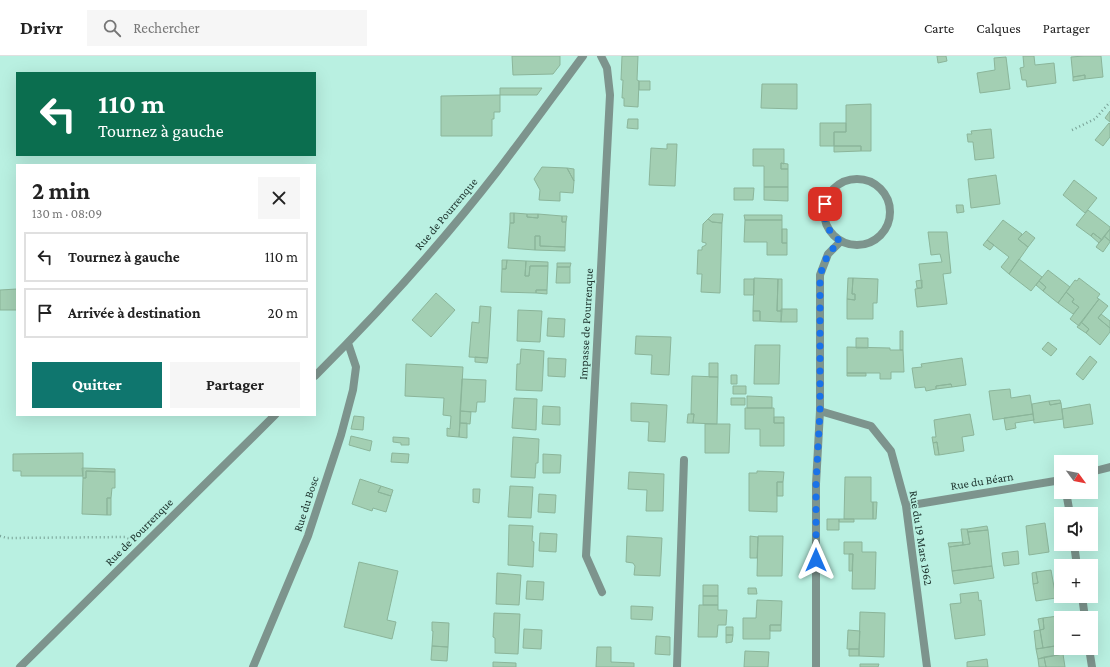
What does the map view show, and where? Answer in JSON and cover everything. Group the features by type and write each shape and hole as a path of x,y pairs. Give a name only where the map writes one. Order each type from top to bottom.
{"street":[{"name":"Rue de Pourrenque","path":"316,375 348,343 455,224 496,173 583,56"},
{"name":"Impasse de Pourrenque","path":"601,56 607,68 610,95 586,556 602,592"},
{"path":"857,179 868,181 878,186 885,194 889,204 890,215 887,226 881,235 862,245 851,245 840,241 832,234 826,225 824,214 825,204 829,194 837,186 846,181 857,179"},
{"path":"816,667 816,484 820,411 820,275 828,254 840,241"},
{"name":"Rue du Bosc","path":"253,667 308,536 341,435 353,390 356,367 348,343"},
{"name":"Rue du 19 Mars 1962","path":"820,411 871,426 891,451 906,506 927,667"},
{"name":"Rue de Pourrenque","path":"20,667 274,416"},
{"path":"677,667 684,460"},
{"path":"1098,470 1110,467"},
{"name":"Rue du Béarn","path":"906,506 1054,481"},
{"path":"1090,655 1092,667"}],"path":[{"path":"1072,130 1095,119 1110,102"},
{"path":"0,536 7,538 125,538 146,543"}],"building":[{"path":"512,56 560,56 560,65 553,74 513,75"},
{"path":"622,56 638,56 638,107 624,106 624,98 622,98 623,80 621,80"},
{"path":"937,56 946,56 947,61 938,63"},
{"path":"1023,56 1034,56 1035,65 1054,63 1056,83 1027,87 1026,80 1022,80 1020,68 1024,67"},
{"path":"1101,56 1103,77 1085,79 1085,75 1073,77 1071,57"},
{"path":"1006,57 1010,89 980,93 977,73 995,70 994,58"},
{"path":"1085,75 1085,79 1073,81 1073,77"},
{"path":"639,81 650,81 650,90 639,90"},
{"path":"762,84 797,84 797,109 761,108"},
{"path":"500,88 542,88 537,95 500,95"},
{"path":"500,95 500,112 494,112 494,119 492,119 492,136 441,136 441,96"},
{"path":"871,104 871,151 861,151 861,146 834,146 834,132 846,132 846,105"},
{"path":"1110,111 1110,122 1105,118"},
{"path":"628,119 638,119 638,129 627,128"},
{"path":"820,123 846,123 846,132 834,132 834,146 820,146"},
{"path":"1109,123 1110,137 1103,146 1095,140"},
{"path":"991,129 994,158 975,160 973,142 968,142 967,134 972,134 971,131"},
{"path":"667,144 677,144 675,186 649,185 651,148 667,149"},
{"path":"834,146 861,146 861,151 834,152"},
{"path":"753,149 784,149 784,164 781,163 781,169 788,169 788,187 764,187 764,166 753,166"},
{"path":"781,163 788,164 788,169 781,169"},
{"path":"542,167 567,168 574,181 573,193 560,192 560,201 539,200 540,190 534,179"},
{"path":"567,168 574,169 574,181"},
{"path":"996,175 1000,204 971,208 968,179"},
{"path":"1074,180 1097,198 1085,213 1063,195"},
{"path":"764,187 788,187 788,201 764,200"},
{"path":"734,188 754,188 753,200 734,200"},
{"path":"956,205 963,205 964,212 957,213"},
{"path":"1088,210 1110,227 1102,240 1093,233 1091,236 1076,225"},
{"path":"510,213 514,213 514,223 510,223"},
{"path":"514,213 527,214 527,217 538,218 538,214 562,216 562,222 566,222 565,247 540,246 540,236 535,236 535,250 508,248 510,223 514,223"},
{"path":"527,214 538,214 538,218 527,217"},
{"path":"713,214 723,214 722,223 712,222 708,219"},
{"path":"744,215 782,215 782,220 745,220"},
{"path":"562,216 567,216 566,222 562,222"},
{"path":"708,219 712,222 722,223 720,293 701,292 702,274 697,274 698,250 702,250 702,247 706,245 706,243 702,242 703,224"},
{"path":"745,220 782,220 782,243 787,243 787,255 767,255 767,242 744,242"},
{"path":"1003,220 1022,234 1018,239 1028,247 1009,274 1001,267 1009,257 987,240"},
{"path":"782,229 787,229 787,243 782,243"},
{"path":"1110,229 1110,241 1104,236"},
{"path":"1026,231 1035,238 1028,247 1018,239"},
{"path":"928,232 947,232 951,273 943,274 947,304 917,307 915,289 922,288 919,264 942,262 940,254 931,255"},
{"path":"1093,233 1102,240 1099,243 1091,236"},
{"path":"535,236 540,236 540,246 565,247 565,251 535,250"},
{"path":"1104,236 1110,242 1103,252 1096,247"},
{"path":"987,240 994,245 990,250 983,245"},
{"path":"1019,259 1042,277 1031,291 1009,274"},
{"path":"502,260 507,260 506,269 502,269"},
{"path":"507,260 526,261 525,276 529,276 530,266 548,266 547,290 536,290 536,293 501,292 502,269 506,269"},
{"path":"526,261 548,262 548,266 530,266 529,276 525,276"},
{"path":"557,263 571,263 570,267 557,267"},
{"path":"557,267 570,267 570,283 556,283"},
{"path":"1048,270 1070,287 1058,303 1043,291 1046,287 1039,281"},
{"path":"754,278 778,279 777,311 782,311 781,322 760,321 760,311 753,311"},
{"path":"848,278 853,278 852,294 855,294 855,300 847,299"},
{"path":"853,278 878,279 877,303 873,303 873,319 847,319 847,299 855,300 855,294 852,294"},
{"path":"1079,278 1100,294 1097,298 1099,299 1079,326 1070,319 1079,307 1072,302 1074,299 1066,292 1075,280 1077,281"},
{"path":"744,279 754,279 754,295 744,295"},
{"path":"778,279 782,279 782,311 777,311"},
{"path":"922,280 922,288 917,288 916,281"},
{"path":"1039,281 1046,287 1043,291 1036,285"},
{"path":"16,289 16,310 0,310 0,290"},
{"path":"536,290 547,290 547,294 536,293"},
{"path":"1066,292 1074,299 1072,302 1079,307 1073,314 1058,303"},
{"path":"436,293 455,310 431,337 412,320"},
{"path":"1099,299 1108,306 1098,318 1110,328 1110,332 1100,345 1086,333 1089,329 1081,322"},
{"path":"480,306 491,307 488,358 469,357 472,322 479,323"},
{"path":"781,309 797,309 797,322 781,322"},
{"path":"518,310 542,311 540,342 517,341"},
{"path":"753,311 760,311 760,321 753,321"},
{"path":"1101,314 1110,321 1110,328 1098,318"},
{"path":"548,318 565,319 564,337 547,336"},
{"path":"1081,322 1089,329 1086,333 1077,327"},
{"path":"900,331 903,331 903,350 900,350"},
{"path":"636,336 671,337 669,375 651,374 652,355 635,354"},
{"path":"856,338 868,338 868,348 856,348"},
{"path":"1048,342 1057,349 1051,356 1042,349"},
{"path":"755,345 780,345 779,384 754,384"},
{"path":"847,347 890,348 890,350 903,350 904,372 891,372 891,379 880,379 880,373 847,373"},
{"path":"521,349 544,351 542,391 516,390 517,364 520,364"},
{"path":"1090,356 1097,362 1083,380 1076,374"},
{"path":"475,357 488,358 487,363 475,362"},
{"path":"548,358 566,359 565,377 548,376"},
{"path":"962,358 966,385 952,387 951,384 936,386 936,389 926,391 925,387 915,388 912,368 922,367 921,364"},
{"path":"709,363 718,363 718,377 709,377"},
{"path":"406,364 463,367 459,437 447,436 447,428 450,429 451,416 443,415 444,398 405,396"},
{"path":"847,373 866,373 866,376 847,376"},
{"path":"731,375 737,375 737,384 731,384"},
{"path":"692,376 718,377 717,424 693,423 694,414 691,414"},
{"path":"462,379 486,380 485,402 477,402 476,412 460,411"},
{"path":"951,384 952,387 936,389 936,386"},
{"path":"733,386 746,386 746,394 733,394"},
{"path":"1010,389 1011,398 1030,395 1033,414 993,420 989,391"},
{"path":"747,396 772,397 772,408 747,408"},
{"path":"514,398 537,399 536,430 512,428"},
{"path":"731,398 745,398 745,405 731,405"},
{"path":"1060,400 1061,403 1050,405 1049,401"},
{"path":"1049,401 1050,405 1061,403 1063,419 1034,423 1032,404"},
{"path":"631,403 667,405 665,442 648,441 649,422 631,421"},
{"path":"1090,404 1093,424 1064,428 1062,409"},
{"path":"543,406 560,407 560,425 542,424"},
{"path":"745,408 774,408 774,423 784,423 784,446 760,446 760,429 745,429"},
{"path":"460,411 471,412 470,424 460,423"},
{"path":"688,414 694,414 693,423 687,423"},
{"path":"970,414 974,435 962,437 964,451 939,455 937,442 933,443 932,437 936,437 934,420"},
{"path":"1033,414 1034,420 1015,423 1016,428 1006,430 1004,418"},
{"path":"354,416 364,417 363,430 351,429"},
{"path":"774,417 784,417 784,423 774,423"},
{"path":"460,423 467,423 467,438 459,437"},
{"path":"705,424 730,424 729,453 705,453"},
{"path":"351,436 372,441 370,451 349,445"},
{"path":"393,437 409,438 409,445 401,445 401,443 393,442"},
{"path":"513,437 539,439 538,463 536,463 535,478 511,477"},
{"path":"937,442 939,455 935,455 933,443"},
{"path":"83,453 83,476 21,476 21,471 13,471 13,454"},
{"path":"392,453 409,454 408,463 391,462"},
{"path":"543,454 561,455 560,473 543,473"},
{"path":"82,468 115,469 115,472 86,471 86,478 83,478"},
{"path":"86,471 115,472 115,488 112,488 111,498 107,498 107,515 82,514 83,478 86,478"},
{"path":"757,471 784,472 783,482 777,482 777,512 749,511 749,473 757,473"},
{"path":"629,472 664,474 663,511 646,511 647,490 628,489"},
{"path":"845,477 871,477 873,519 844,519"},
{"path":"360,479 381,486 378,492 391,496 386,512 373,508 372,511 352,504"},
{"path":"777,482 783,482 783,496 777,496"},
{"path":"381,486 393,490 391,496 378,492"},
{"path":"510,486 533,487 531,518 508,517"},
{"path":"473,489 480,489 479,503 473,502"},
{"path":"539,494 556,495 555,513 538,512"},
{"path":"107,498 111,498 111,515 107,515"},
{"path":"873,502 877,502 876,519 873,519"},
{"path":"827,519 839,519 839,530 827,530"},
{"path":"839,519 854,519 854,522 839,522"},
{"path":"1045,523 1049,552 1029,555 1026,526"},
{"path":"509,525 533,526 533,567 508,565"},
{"path":"987,526 988,530 968,532 967,529"},
{"path":"961,529 967,529 970,544 963,545"},
{"path":"988,530 992,566 952,571 949,547 970,544 968,532"},
{"path":"540,533 557,534 556,552 539,551"},
{"path":"627,536 662,538 660,576 634,575 635,566 633,563 626,562"},
{"path":"750,536 758,537 757,558 750,558"},
{"path":"758,536 783,536 782,576 757,576"},
{"path":"844,542 862,542 862,552 876,552 875,589 852,589 853,554 844,554"},
{"path":"963,542 963,545 949,547 948,543"},
{"path":"1018,551 1019,564 1004,566 1002,553"},
{"path":"849,554 853,554 852,571 849,571"},
{"path":"359,562 398,571 387,620 396,622 392,639 344,627"},
{"path":"992,566 994,578 954,584 952,571"},
{"path":"1051,570 1054,587 1054,598 1036,601 1033,584 1038,583 1036,572"},
{"path":"1036,572 1038,583 1033,584 1032,573"},
{"path":"497,573 521,575 519,605 496,604"},
{"path":"527,581 544,582 543,600 526,599"},
{"path":"703,585 718,585 718,596 703,596"},
{"path":"748,588 756,588 757,594 748,594"},
{"path":"978,592 979,601 981,600 985,635 955,639 950,604 961,603 960,594"},
{"path":"703,596 718,596 718,605 703,605"},
{"path":"757,600 782,601 781,625 770,625 770,639 743,639 743,618 756,618"},
{"path":"699,605 718,605 718,610 727,610 726,625 718,625 717,637 698,637"},
{"path":"631,606 653,607 652,620 631,619"},
{"path":"860,612 885,613 884,657 859,656"},
{"path":"494,613 520,614 518,654 495,653 495,638 493,637"},
{"path":"1054,617 1054,646 1043,648 1040,630 1044,629 1043,618"},
{"path":"1043,618 1044,629 1040,630 1038,619"},
{"path":"432,622 449,623 448,647 432,646"},
{"path":"770,625 781,625 781,631 770,631"},
{"path":"726,627 733,627 733,635 726,635"},
{"path":"524,629 542,630 541,649 523,648"},
{"path":"848,630 860,631 859,649 847,649"},
{"path":"1040,630 1043,648 1036,649 1034,631"},
{"path":"726,635 733,635 732,642 726,643"},
{"path":"656,636 670,637 670,655 655,654"},
{"path":"432,646 448,647 447,661 431,660"},
{"path":"1054,646 1054,655 1058,655 1038,659 1036,649"},
{"path":"597,647 611,647 611,662 634,663 634,667 596,667"},
{"path":"849,649 859,649 859,656 849,656"},
{"path":"745,651 769,652 768,667 744,667"},
{"path":"1063,655 1065,667 1046,667 1044,657"},
{"path":"1044,657 1046,667 1039,667 1038,659"},
{"path":"987,659 988,667 967,667 967,662"},
{"path":"493,662 516,663 516,667 493,667"},
{"path":"860,664 879,664 878,667 860,667"}],"route":[{"path":"816,560 816,484 820,411 820,275 828,254 840,241 832,234 826,225 824,214 825,204"}]}
